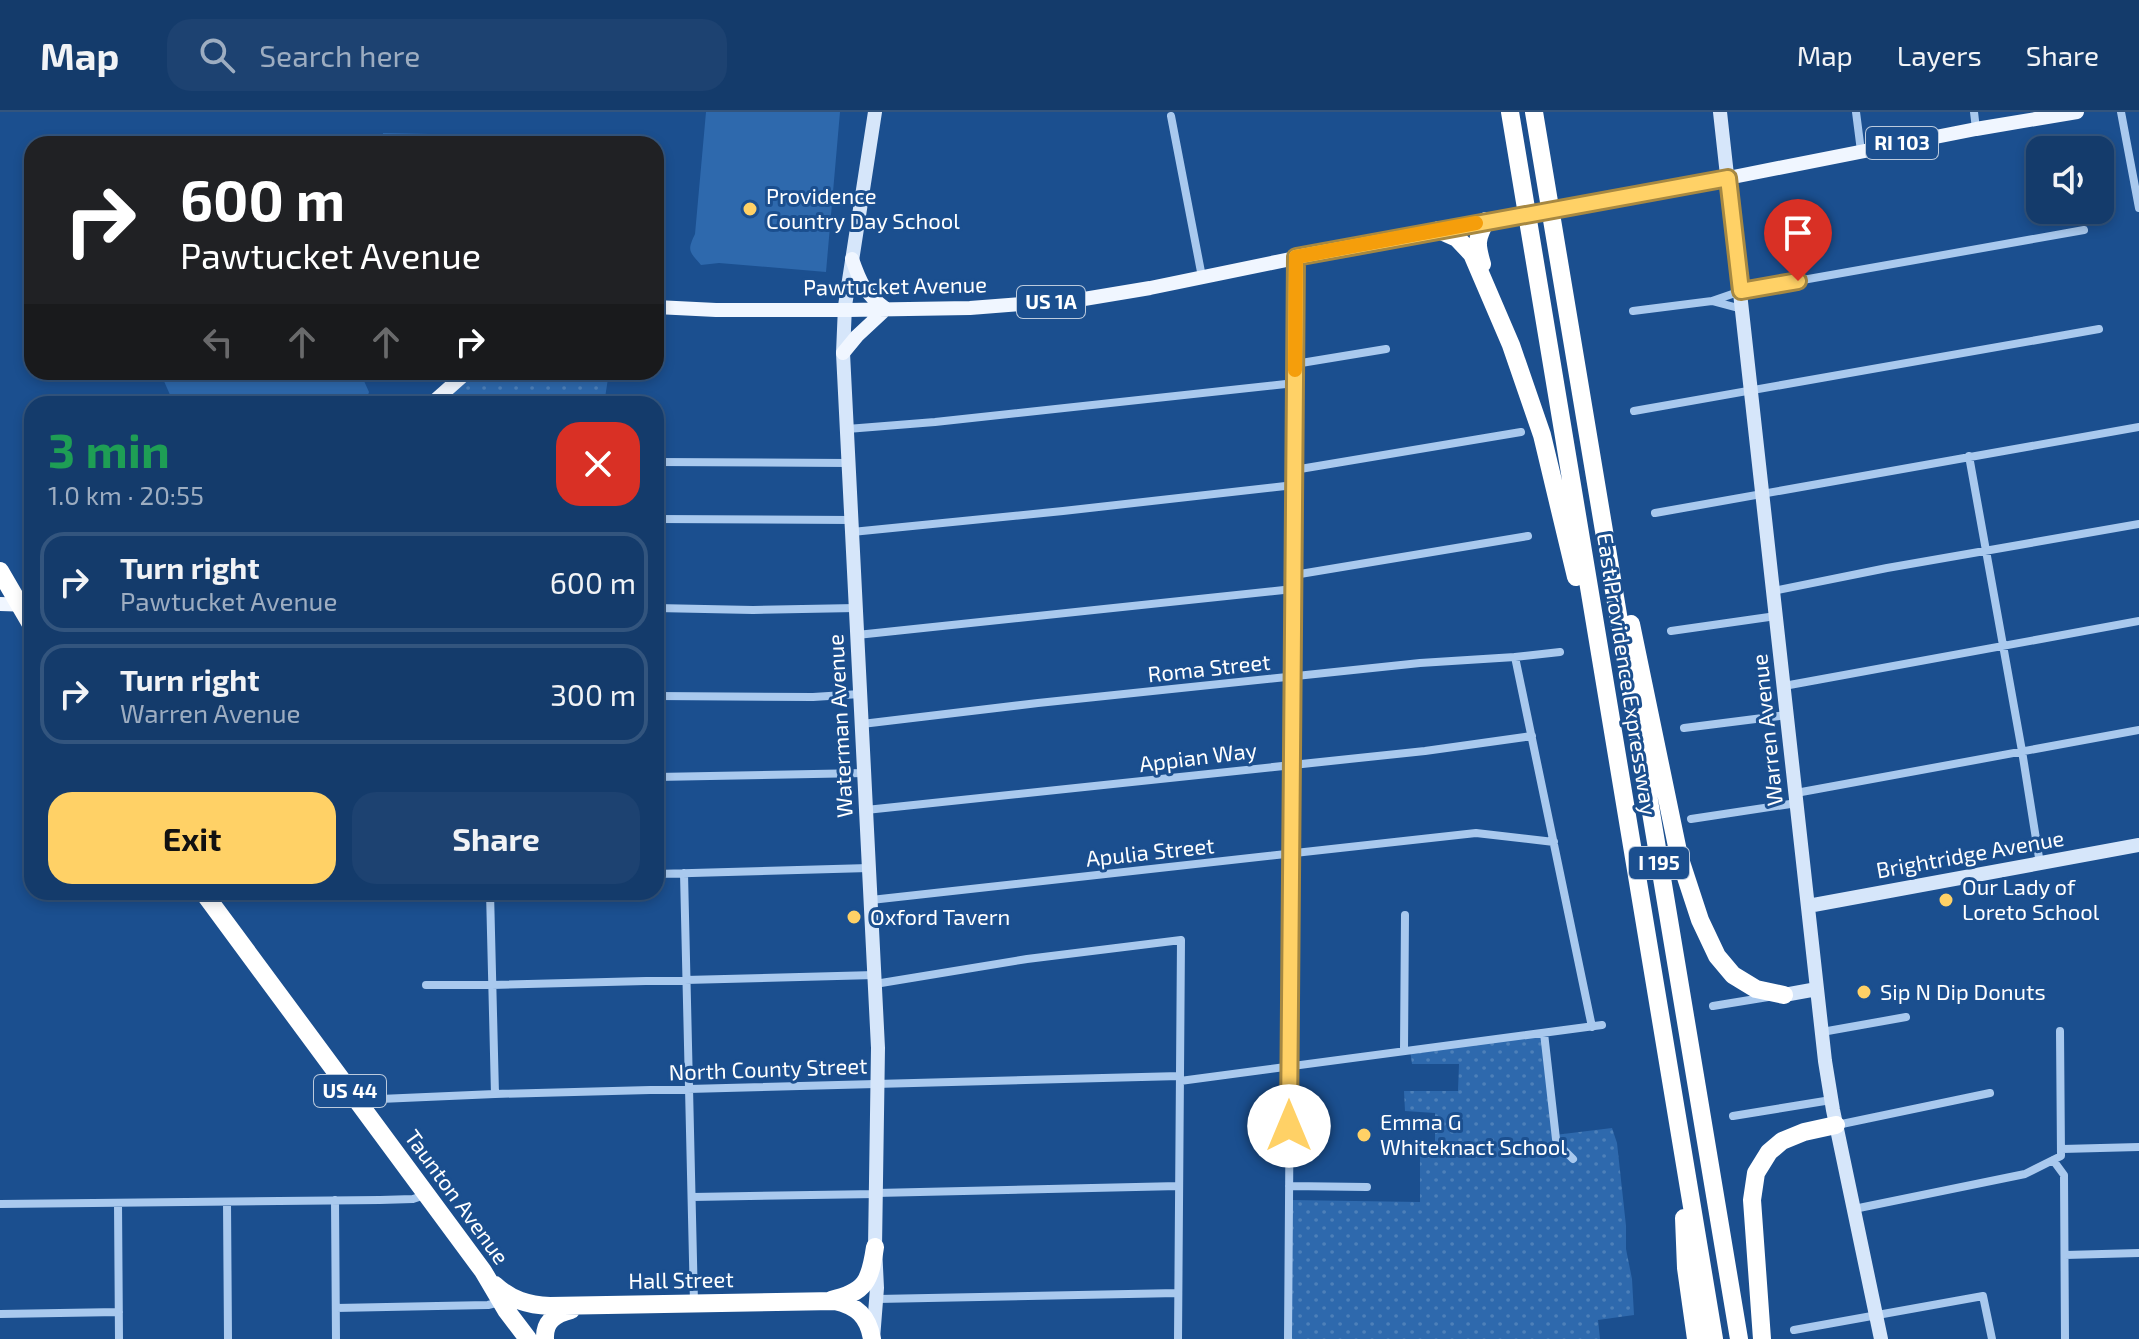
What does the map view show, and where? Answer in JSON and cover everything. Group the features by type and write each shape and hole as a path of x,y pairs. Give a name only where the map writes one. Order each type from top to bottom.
{"highway":[{"path":"1503,112 1523,195"},
{"name":"East Providence Expressway","path":"1510,112 1714,1339"},
{"name":"East Providence Expressway","path":"1537,112 1541,158 1739,1339"},
{"path":"1486,221 1477,245 1491,297"},
{"path":"1439,230 1457,238 1475,259 1518,365 1545,446 1614,739"},
{"path":"1579,387 1653,725 1676,846 1688,889 1708,939 1727,970 1756,989 1784,995"},
{"path":"0,571 17,604"},
{"name":"Taunton Avenue","path":"209,900 483,1271 528,1339"},
{"path":"1762,1339 1752,1200 1756,1173 1769,1152 1789,1137 1836,1125"},
{"path":"1682,1143 1686,1268 1696,1339"},
{"path":"828,1301 853,1293 865,1284 871,1271 875,1247"},
{"name":"Hall Street","path":"483,1271 503,1292 519,1301 544,1306 828,1301 847,1304 861,1312 873,1339"},
{"path":"545,1339 545,1328 554,1317 586,1307"}],"main road":[{"name":"Waterman Avenue","path":"873,1339 877,1299 875,1247 879,1084 843,353 844,310 875,112"},
{"name":"Warren Avenue","path":"1720,112 1822,1032 1831,1100 1881,1339"},
{"name":"Pawtucket Avenue","path":"664,307 716,310 970,308 1084,299 2077,112"},
{"path":"843,353 886,309 861,284 852,259"},
{"path":"440,396 458,380"},
{"name":"Brightridge Avenue","path":"1808,906 2139,845"},
{"path":"1784,995 1817,989"}],"street":[{"path":"1856,112 1861,151"},
{"path":"1974,112 1976,129"},
{"path":"2121,112 2139,208"},
{"path":"1171,116 1202,277"},
{"path":"1633,311 1712,301 1741,291 2084,230"},
{"path":"1288,1339 1296,257"},
{"path":"1712,301 1743,309"},
{"path":"1634,411 2099,329"},
{"path":"1295,364 1386,349"},
{"path":"847,429 1295,383"},
{"path":"1655,513 2139,427"},
{"path":"1294,470 1521,432"},
{"path":"1969,456 2040,864"},
{"path":"664,462 849,463"},
{"path":"664,519 852,526 1079,509 1294,485"},
{"path":"1773,591 2139,524"},
{"path":"1294,575 1528,536"},
{"path":"857,635 1293,589"},
{"path":"664,608 856,608"},
{"path":"1671,631 1776,616"},
{"path":"1784,686 2139,621"},
{"name":"Roma Street","path":"862,724 1420,663 1560,652"},
{"path":"1515,657 1554,842"},
{"path":"664,696 813,697 860,694"},
{"path":"1684,728 1787,715"},
{"path":"1691,819 2139,730"},
{"name":"Appian Way","path":"866,810 1425,751 1532,736"},
{"path":"664,777 865,773"},
{"name":"Apulia Street","path":"871,900 1476,833 1554,842"},
{"name":"North County Street","path":"357,1100 1180,1078 1597,1026 1554,842"},
{"path":"664,874 869,868"},
{"path":"684,873 694,1304"},
{"path":"490,900 495,1094"},
{"path":"1404,1051 1405,915"},
{"path":"426,985 875,980 1181,940 1178,1339"},
{"path":"1713,1006 1784,995"},
{"path":"1822,1032 1906,1017"},
{"path":"1854,1209 2025,1174 2061,1156 2060,1031"},
{"path":"1544,1033 1556,1139 1573,1159"},
{"path":"1836,1125 1990,1093"},
{"path":"1733,1116 1831,1100"},
{"path":"2062,1149 2139,1147"},
{"path":"2053,1160 2064,1175 2065,1339"},
{"path":"692,1197 1179,1186"},
{"path":"1289,1186 1367,1187"},
{"path":"0,1204 410,1199 426,1195"},
{"path":"335,1200 336,1339"},
{"path":"227,1202 228,1339"},
{"path":"118,1203 119,1339"},
{"path":"2065,1255 2139,1253"},
{"path":"877,1299 1178,1293"},
{"path":"1794,1330 1983,1296 1992,1339"},
{"path":"336,1308 484,1306 501,1302"},
{"path":"0,1314 119,1312"}],"shaded area":[{"path":"706,112 840,112 826,272 719,263 701,265 694,257 690,248 695,234"},
{"path":"383,133 476,135 476,136 383,136"},
{"path":"164,380 364,380 369,392 368,396 170,396"},
{"path":"456,380 608,380 605,396 437,396"},
{"path":"1545,1033 1555,1135 1612,1128 1617,1143 1634,1315 1598,1320 1600,1339 1289,1339 1289,1200 1420,1202 1420,1145 1435,1145 1435,1113 1405,1111 1404,1091 1458,1091 1459,1064 1412,1064 1410,1050"}],"slow traffic":[{"path":"1295,370 1296,257 1476,223"}],"place":[{"name":"Providence Country Day School","path":"750,209"},
{"name":"Our Lady of Loreto School","path":"1946,900"},
{"name":"Oxford Tavern","path":"854,917"},
{"name":"Sip N Dip Donuts","path":"1864,992"},
{"name":"Emma G Whiteknact School","path":"1364,1135"}],"route":[{"path":"1289,1126 1296,257 1728,178 1741,291 1798,281"}]}
